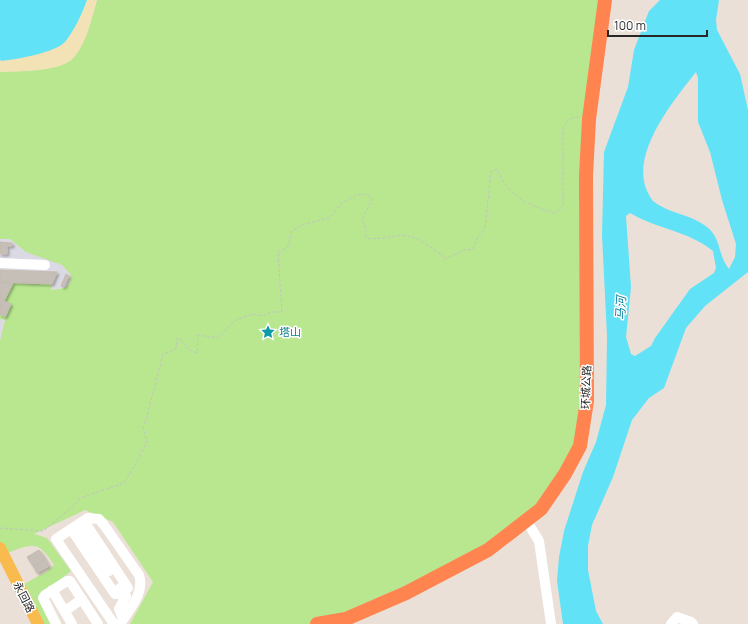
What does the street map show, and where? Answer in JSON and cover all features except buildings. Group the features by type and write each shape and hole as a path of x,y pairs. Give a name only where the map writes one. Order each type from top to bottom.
{"highway":[{"name":"环城公路","path":"317,624 346,619 406,593 488,550 541,509 565,474 580,446 588,401 586,176 590,115 605,0"}],"main road":[{"name":"永回路","path":"0,548 38,624"}],"street":[{"path":"0,263 45,265"},
{"path":"114,624 56,539 93,517 99,519 139,575 141,586 136,599 122,621"},
{"path":"526,520 539,541 551,624"},
{"path":"78,525 100,538 126,576 125,598 119,609 122,621"},
{"path":"78,525 82,550 107,588 115,594 126,590"},
{"path":"78,525 126,590 136,599"},
{"path":"56,624 43,598 52,590 67,581 70,581 94,623"},
{"path":"52,590 67,620 82,600"},
{"path":"48,608 58,601"},
{"path":"671,624 677,617 693,624"}],"path":[{"path":"0,528 43,530 71,508 80,498 124,483 147,442 142,427 146,420 162,354 176,349 177,340 180,338 188,349 197,352 198,335 217,338 236,320 253,314 263,316 271,312 282,312 278,252 288,247 292,231 301,225 329,218 343,202 357,195 367,194 372,200 362,220 366,228 366,238 373,240 384,237 411,236 442,255 444,259 465,250 473,249 478,237 485,229 490,172 497,168 507,188 522,200 555,213 563,206 563,128 569,119 590,115"}],"shaded area":[{"path":"0,228 26,251 62,265 71,275 70,283 65,288 46,290 5,320 0,341"}],"green space":[{"path":"97,0 605,0 597,59 580,446 549,506 488,550 317,624 130,624 153,582 113,522 85,510 34,534 47,538 71,571 40,597 53,624 42,624 24,584 46,572 54,565 44,551 35,546 23,547 7,553 0,548 0,341 5,320 0,319 0,314 5,317 11,304 4,301 13,283 52,284 51,290 65,288 70,283 71,275 62,265 26,252 10,239 0,239 0,72 39,70 60,66 68,62 74,57 82,44"}],"sand":[{"path":"0,0 97,0 81,48 72,59 66,63 48,69 0,72"}],"water":[{"path":"0,0 87,0 72,33 60,46 35,55 2,61 0,60"},
{"name":"马河","path":"660,0 719,0 716,20 717,30 740,74 748,110 748,272 705,306 686,328 664,388 649,398 632,420 613,477 592,525 588,546 588,570 596,611 603,624 563,624 557,581 559,557 564,531 583,472 596,442 606,405 607,336 602,235 604,152 628,87 634,50 649,11","holes":["696,72 698,78 698,122 710,152 722,200 736,244 735,257 729,269 712,232 694,219 666,209 653,201 647,191 643,176 644,160 649,144 657,128 666,112","630,213 704,244 713,251 716,268 714,273 690,289 655,338 651,346 635,356 631,354 626,337 631,287 626,216"]}],"place":[{"name":"塔山","path":"268,332"}]}
